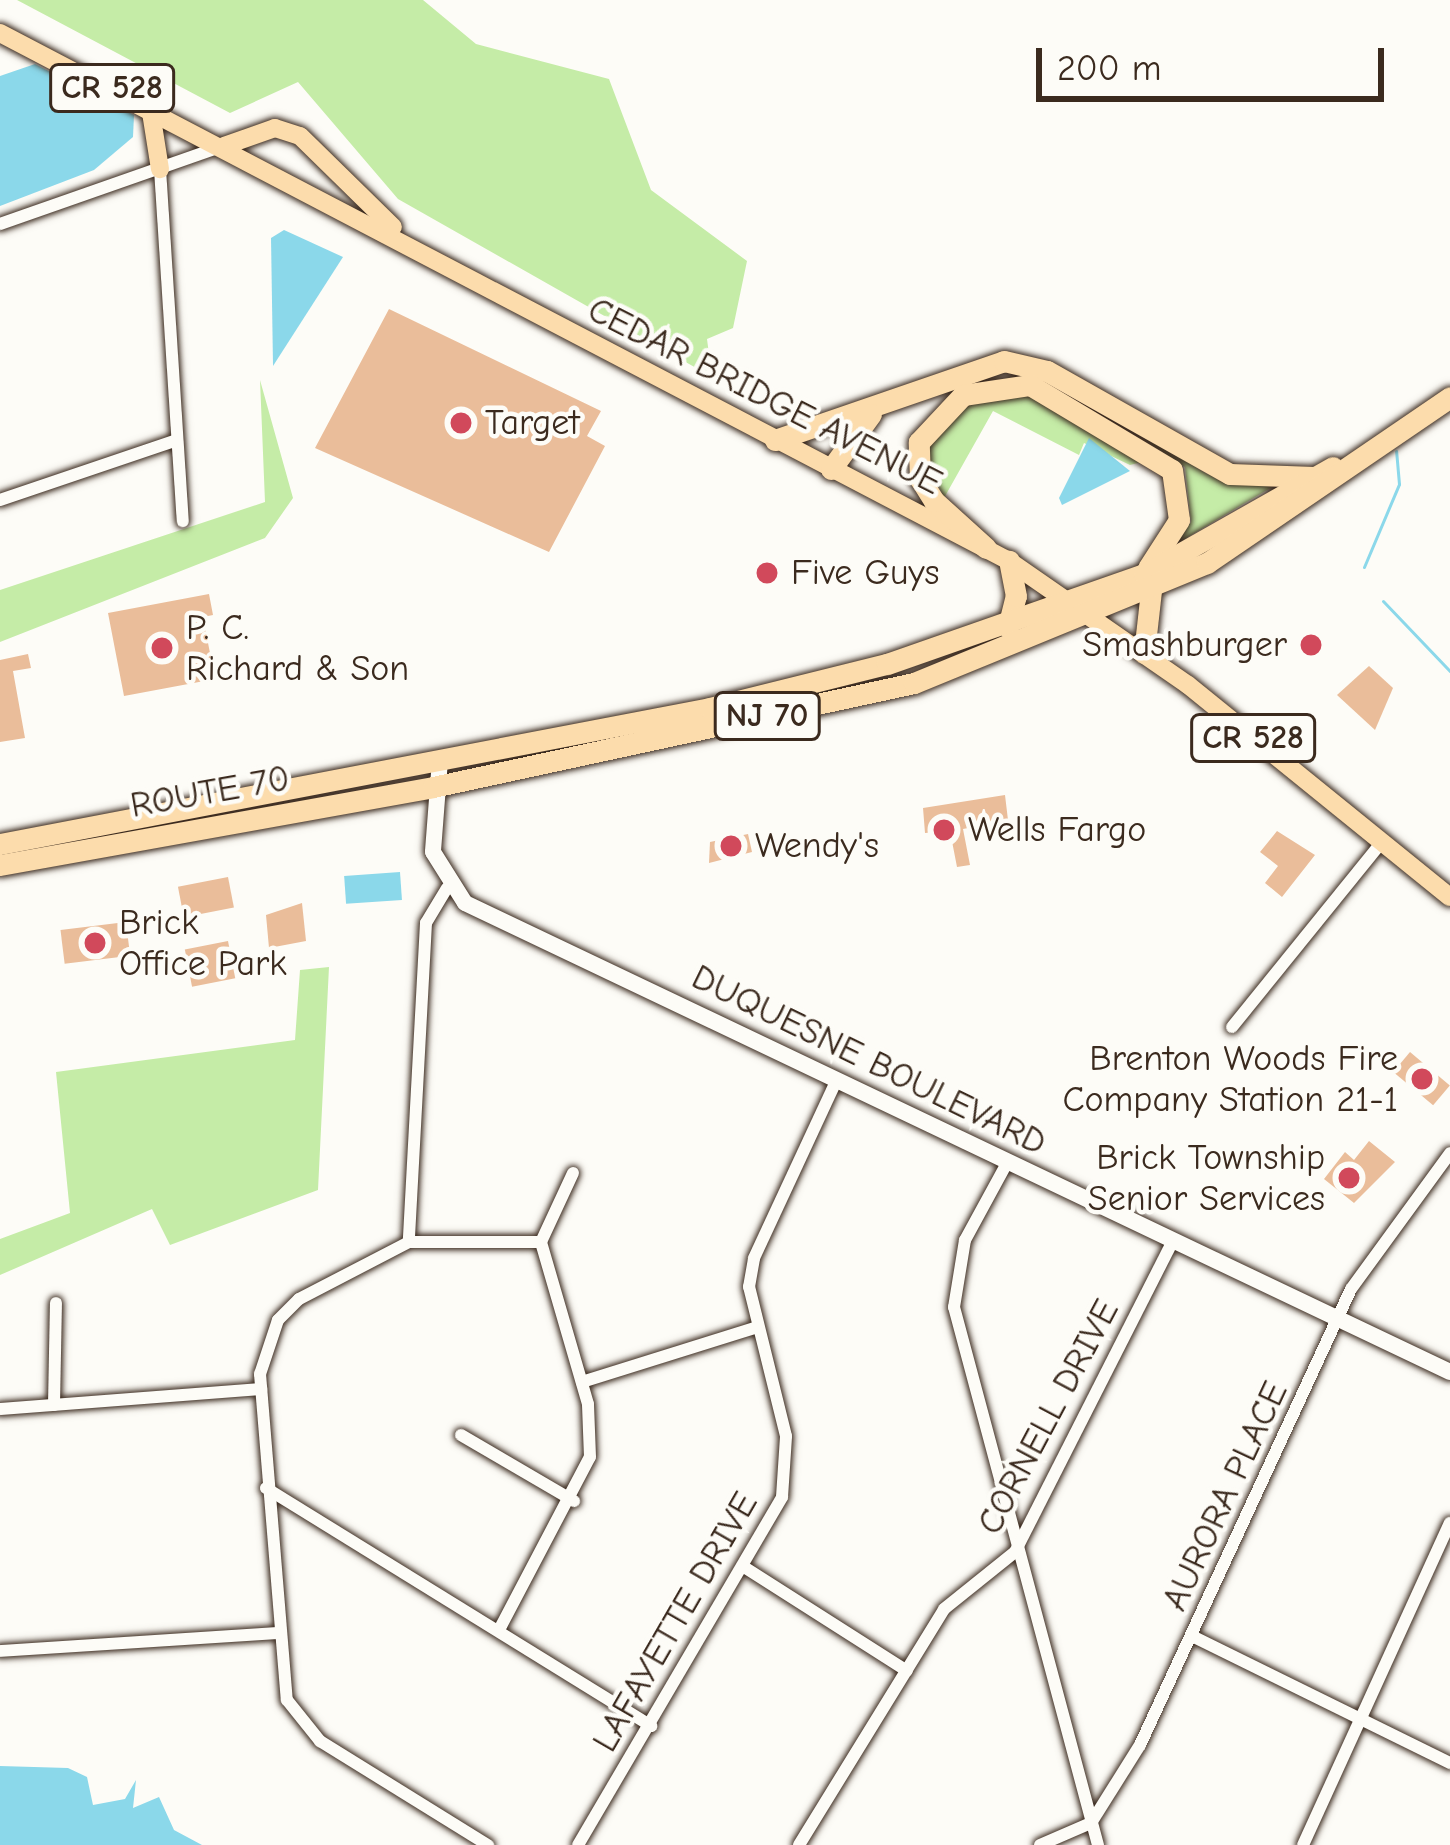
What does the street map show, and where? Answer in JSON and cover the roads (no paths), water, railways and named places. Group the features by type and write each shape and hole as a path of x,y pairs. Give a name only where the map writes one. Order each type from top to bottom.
{"highway":[{"path":"775,440 881,406 971,368 1020,362 1230,474 1321,476"},
{"name":"NJ 70","path":"433,787 914,683 1092,616 1321,476 1450,382"},
{"path":"986,548 934,501 920,478 919,442 963,394 1030,385 1172,470 1179,520 1148,582 1144,653"},
{"name":"NJ 70","path":"440,760 710,707 1008,628 1072,602 1148,582 1265,531 1450,397"},
{"path":"831,469 840,445 881,406"},
{"path":"1008,628 1016,596 1009,561"},
{"name":"ROUTE 70","path":"0,844 440,760"},
{"name":"ROUTE 70","path":"0,865 433,787"}],"main road":[{"name":"CEDAR BRIDGE AVENUE","path":"0,33 150,106 1009,561 1144,653 1450,897"},
{"path":"150,106 160,169"},
{"path":"224,146 274,128 300,136 411,248"}],"street":[{"path":"0,224 224,146"},
{"path":"160,169 183,521"},
{"path":"0,500 177,440"},
{"path":"409,1242 426,923 447,888 433,853 433,787 440,760"},
{"path":"1232,1027 1380,844"},
{"name":"DUQUESNE BOULEVARD","path":"447,888 836,1081 1450,1372"},
{"name":"LAFAYETTE DRIVE","path":"578,1845 744,1567 788,1478 758,1327 754,1258 836,1081"},
{"name":"AURORA PLACE","path":"1091,1823 1192,1636 1372,1248 1450,1153"},
{"path":"1007,1163 965,1240 954,1306 1098,1845"},
{"path":"500,1630 574,1501 590,1457 582,1382 541,1242 573,1173"},
{"name":"CORNELL DRIVE","path":"799,1845 944,1610 1016,1552 1173,1241"},
{"path":"488,1845 320,1742 287,1700 275,1633 263,1354 299,1299 409,1242 541,1242"},
{"path":"54,1405 56,1303"},
{"path":"582,1382 758,1327"},
{"path":"0,1409 261,1389"},
{"path":"461,1435 574,1501"},
{"path":"266,1488 651,1726"},
{"path":"1303,1845 1450,1523"},
{"path":"744,1567 907,1671"},
{"path":"0,1651 275,1633"},
{"path":"1192,1636 1450,1763"},
{"path":"1040,1845 1091,1823"}],"water":[{"path":"35,64 134,115 133,137 94,170 0,206 0,76"},
{"path":"284,230 343,257 273,366 271,238"},
{"path":"1089,438 1130,471 1062,505 1059,498"},
{"path":"400,872 402,900 346,904 344,876"},
{"path":"0,1766 68,1768 87,1777 93,1805 125,1799 136,1780 133,1808 159,1797 174,1830 202,1845 0,1845"}],"waterway":[{"path":"1364,567 1399,484 1396,451"},
{"path":"1383,601 1450,671"}],"place":[{"name":"Target","path":"461,423"},
{"name":"Five Guys","path":"767,573"},
{"name":"Smashburger","path":"1311,645"},
{"name":"P. C. Richard & Son","path":"162,648"},
{"name":"Wells Fargo","path":"944,830"},
{"name":"Wendy's","path":"731,846"},
{"name":"Brick Office Park","path":"95,943"},
{"name":"Brenton Woods Fire Company Station 21-1","path":"1422,1079"},
{"name":"Brick Township Senior Services","path":"1349,1178"}]}
